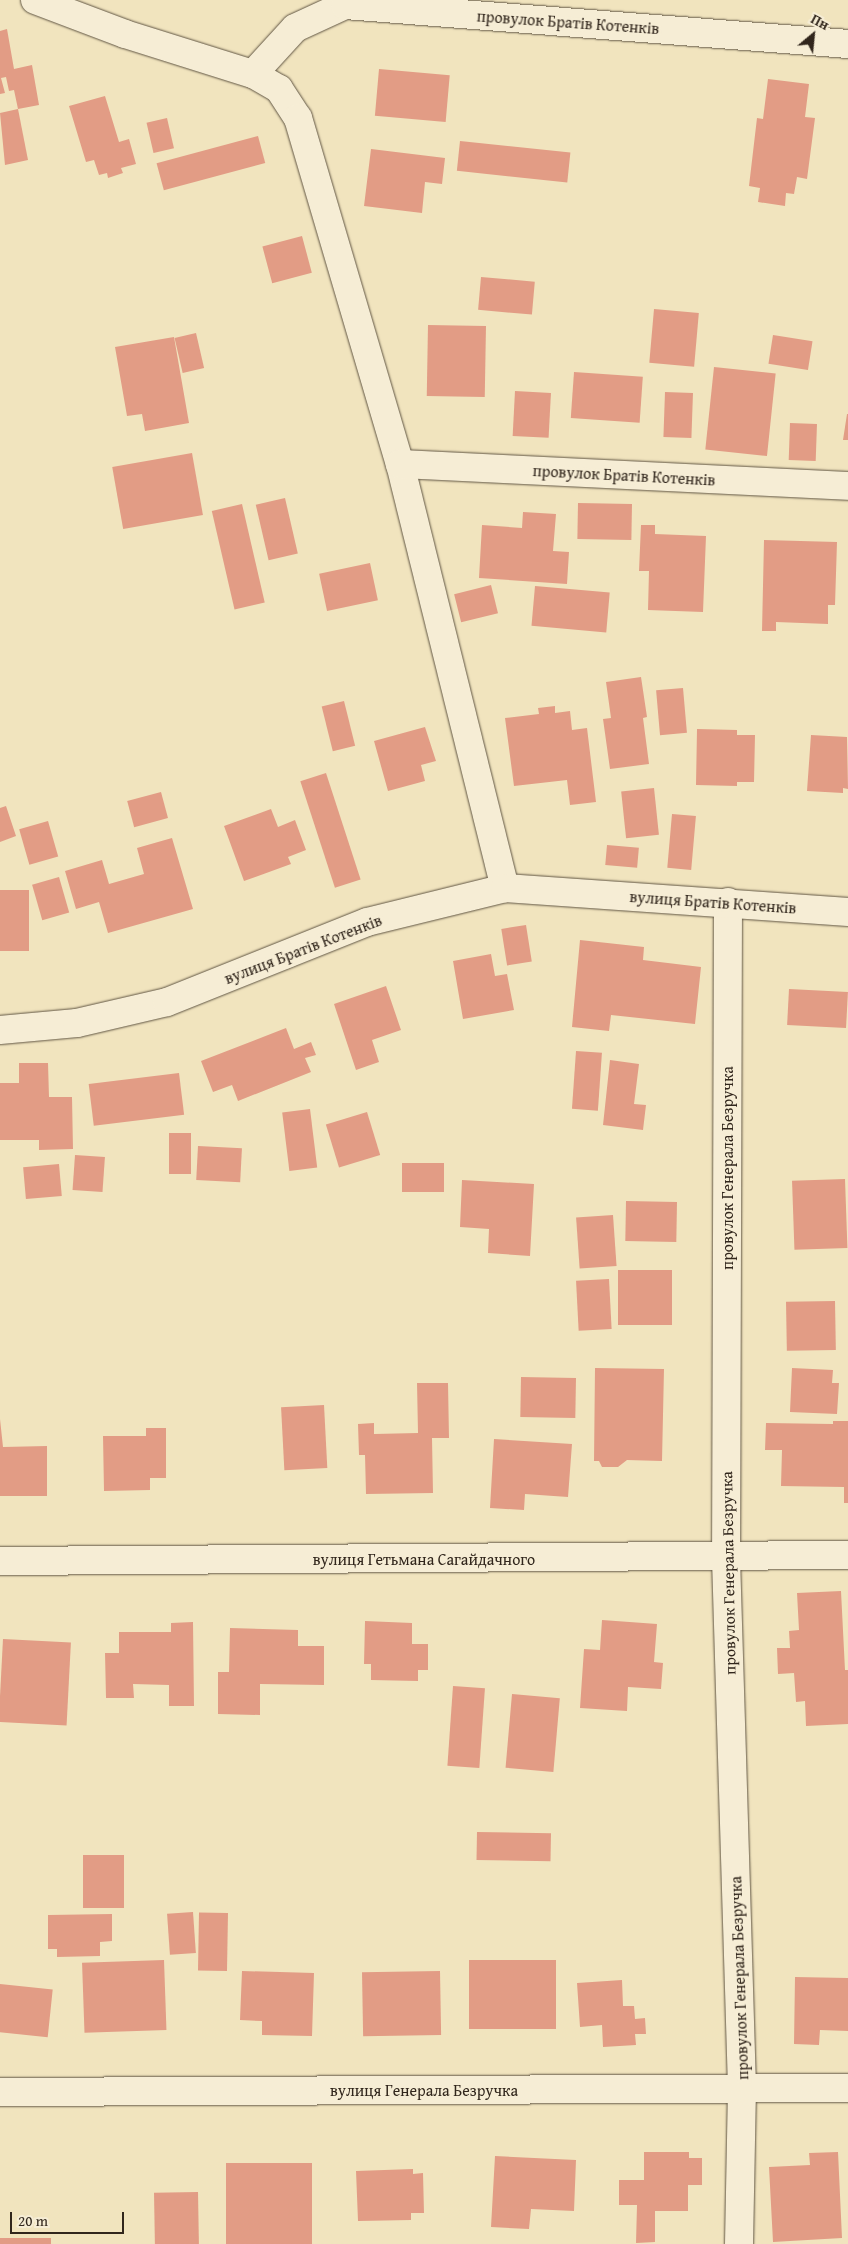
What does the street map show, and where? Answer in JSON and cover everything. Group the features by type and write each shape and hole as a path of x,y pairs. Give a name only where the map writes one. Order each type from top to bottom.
{"street":[{"path":"35,0 125,34 253,74 279,89 298,118 400,464 505,888"},
{"name":"провулок Братів Котенків","path":"253,74 295,28 345,5 848,44"},
{"name":"провулок Братів Котенків","path":"400,464 848,486"},
{"name":"вулиця Братів Котенків","path":"0,1030 77,1023 167,1002 367,922 505,888 728,902 848,912"},
{"name":"провулок Генерала Безручка","path":"728,902 726,1558 742,2088 739,2244"},
{"name":"вулиця Гетьмана Сагайдачного","path":"0,1562 726,1558 848,1555"},
{"name":"вулиця Генерала Безручка","path":"0,2092 848,2088"}],"building":[{"path":"7,29 14,69 32,65 39,105 18,109 14,90 9,91 6,77 1,78 5,93 0,94 0,31"},
{"path":"379,69 450,75 446,122 375,116"},
{"path":"768,79 809,84 805,117 815,118 807,179 797,177 794,194 786,193 785,206 758,202 760,188 749,186 757,118 763,119"},
{"path":"105,96 119,142 129,139 136,164 121,168 123,173 108,178 107,173 99,175 94,160 86,162 69,106"},
{"path":"18,109 28,160 5,165 0,113"},
{"path":"167,118 174,148 154,153 147,123"},
{"path":"258,136 265,163 164,190 157,163"},
{"path":"460,141 570,153 567,182 457,171"},
{"path":"371,149 445,158 442,184 425,182 422,213 364,206"},
{"path":"302,236 312,273 272,283 262,247"},
{"path":"481,277 535,282 532,315 478,310"},
{"path":"654,309 699,313 694,367 649,363"},
{"path":"428,325 486,326 485,397 427,396"},
{"path":"196,333 204,368 183,373 175,338"},
{"path":"773,335 813,341 808,370 768,364"},
{"path":"174,337 189,423 145,431 142,414 127,416 115,347"},
{"path":"714,367 776,373 767,456 705,450"},
{"path":"574,372 643,377 640,423 571,418"},
{"path":"515,391 551,393 549,438 513,436"},
{"path":"665,392 693,393 691,438 663,437"},
{"path":"847,414 848,440 843,440"},
{"path":"790,423 817,424 816,461 789,460"},
{"path":"192,453 203,515 123,529 112,467"},
{"path":"285,498 298,554 269,560 256,505"},
{"path":"578,503 632,504 631,540 577,539"},
{"path":"242,504 265,602 235,609 212,511"},
{"path":"523,512 556,514 553,551 569,552 567,584 479,578 482,525 522,528"},
{"path":"641,525 655,525 655,534 706,536 703,612 648,610 649,571 639,571"},
{"path":"764,540 837,542 835,605 828,605 828,624 776,622 776,631 762,631"},
{"path":"370,563 378,600 327,611 319,574"},
{"path":"491,585 498,613 461,622 454,594"},
{"path":"535,586 610,593 606,632 532,626"},
{"path":"641,677 647,717 643,718 649,764 610,769 603,719 611,718 606,682"},
{"path":"683,688 687,733 660,735 656,690"},
{"path":"344,701 355,746 333,751 322,707"},
{"path":"555,706 555,713 570,711 572,730 587,728 596,802 570,805 567,780 514,786 505,718 539,714 538,708"},
{"path":"425,727 436,761 421,765 425,781 388,791 374,741"},
{"path":"697,729 737,730 737,735 755,735 754,782 737,782 737,786 696,785"},
{"path":"811,735 847,737 848,789 843,788 843,793 807,791"},
{"path":"326,773 361,880 335,888 300,781"},
{"path":"654,788 659,835 626,838 621,791"},
{"path":"161,792 168,818 134,827 127,801"},
{"path":"6,806 16,836 0,842 0,808"},
{"path":"271,809 278,827 295,820 306,850 288,857 291,864 244,881 224,826"},
{"path":"672,814 696,816 691,870 667,868"},
{"path":"48,821 58,857 29,865 19,829"},
{"path":"172,838 193,909 108,933 99,902 76,909 65,871 102,860 109,884 144,874 137,848"},
{"path":"607,845 639,848 637,868 605,865"},
{"path":"59,877 69,913 42,920 32,885"},
{"path":"0,890 29,890 29,951 0,951"},
{"path":"526,925 532,962 507,965 501,929"},
{"path":"580,940 644,947 643,960 701,967 695,1024 611,1015 609,1031 572,1027"},
{"path":"491,954 495,976 507,974 514,1010 463,1019 453,961"},
{"path":"386,986 401,1030 372,1040 379,1062 356,1070 334,1004"},
{"path":"789,989 848,992 846,1028 787,1025"},
{"path":"286,1028 294,1049 311,1042 316,1055 305,1058 311,1072 238,1101 232,1085 213,1092 201,1061"},
{"path":"576,1051 602,1053 598,1111 572,1109"},
{"path":"610,1060 639,1064 634,1104 646,1105 643,1130 603,1125"},
{"path":"19,1063 48,1063 49,1097 72,1097 73,1149 39,1150 39,1140 0,1140 0,1083 19,1083"},
{"path":"179,1073 184,1115 94,1126 89,1084"},
{"path":"310,1109 317,1168 289,1171 282,1112"},
{"path":"367,1112 380,1155 339,1168 326,1125"},
{"path":"169,1133 191,1133 191,1174 169,1174"},
{"path":"198,1146 242,1148 240,1182 196,1180"},
{"path":"75,1155 105,1157 102,1192 73,1190"},
{"path":"402,1163 444,1163 444,1192 402,1192"},
{"path":"59,1164 62,1196 26,1199 23,1167"},
{"path":"845,1179 847,1248 794,1250 792,1181"},
{"path":"462,1180 534,1184 530,1256 488,1253 489,1229 460,1227"},
{"path":"626,1201 677,1202 676,1242 625,1241"},
{"path":"613,1215 617,1266 580,1268 576,1218"},
{"path":"618,1270 672,1270 672,1325 618,1325"},
{"path":"609,1279 612,1329 579,1331 576,1281"},
{"path":"835,1301 836,1350 787,1351 786,1302"},
{"path":"595,1368 664,1369 662,1461 627,1460 618,1467 602,1467 599,1461 594,1461"},
{"path":"792,1368 833,1370 832,1383 839,1383 837,1414 790,1412"},
{"path":"521,1377 576,1378 575,1418 520,1417"},
{"path":"417,1383 448,1383 449,1438 432,1438 433,1493 366,1494 365,1455 359,1455 358,1424 374,1423 374,1434 418,1433"},
{"path":"324,1405 327,1468 284,1470 281,1407"},
{"path":"0,1419 3,1447 47,1446 47,1496 0,1496"},
{"path":"833,1421 848,1421 848,1503 844,1503 844,1487 781,1486 782,1450 765,1450 766,1423 833,1424"},
{"path":"146,1428 166,1428 166,1478 150,1478 150,1490 104,1491 103,1436 146,1436"},
{"path":"494,1439 572,1444 568,1497 525,1494 524,1510 490,1508"},
{"path":"841,1591 845,1670 848,1670 848,1724 806,1726 805,1701 796,1702 794,1673 778,1674 777,1648 790,1648 789,1631 799,1630 797,1593"},
{"path":"602,1620 657,1624 654,1662 663,1663 661,1689 628,1687 627,1711 580,1708 584,1649 600,1650"},
{"path":"365,1621 412,1623 412,1644 428,1644 428,1670 418,1670 418,1681 371,1680 371,1664 364,1664"},
{"path":"193,1622 194,1706 169,1706 169,1685 133,1684 134,1698 106,1698 105,1653 119,1653 119,1632 171,1632 171,1623"},
{"path":"230,1628 298,1630 298,1646 324,1646 324,1685 260,1684 260,1715 218,1714 218,1672 229,1672"},
{"path":"3,1639 71,1643 67,1725 0,1722"},
{"path":"453,1686 485,1688 479,1768 447,1766"},
{"path":"512,1694 560,1698 553,1772 506,1768"},
{"path":"477,1832 551,1833 551,1861 477,1860"},
{"path":"83,1855 124,1855 124,1908 83,1908"},
{"path":"193,1912 196,1953 170,1955 167,1914"},
{"path":"199,1912 228,1913 227,1971 198,1970"},
{"path":"112,1914 112,1941 100,1942 100,1956 57,1957 57,1949 48,1949 48,1915"},
{"path":"164,1960 166,2030 84,2033 82,1963"},
{"path":"469,1960 556,1960 556,2029 469,2029"},
{"path":"242,1971 314,1973 312,2036 262,2035 262,2021 240,2020"},
{"path":"440,1971 441,2035 363,2036 362,1972"},
{"path":"795,1977 848,1978 848,2031 820,2030 819,2045 794,2044"},
{"path":"622,1980 623,2006 634,2006 635,2019 645,2018 646,2034 635,2034 636,2045 603,2047 602,2025 580,2027 577,1983"},
{"path":"0,1984 53,1990 48,2037 0,2032"},
{"path":"644,2152 689,2152 689,2158 702,2158 702,2185 688,2185 688,2211 655,2211 655,2242 636,2243 637,2205 619,2205 619,2180 644,2180"},
{"path":"838,2152 842,2238 773,2242 769,2167 810,2165 809,2153"},
{"path":"495,2156 576,2160 574,2211 531,2209 529,2229 491,2227"},
{"path":"226,2163 312,2163 312,2244 226,2244"},
{"path":"413,2169 413,2174 423,2173 424,2213 411,2213 411,2220 358,2221 356,2171"},
{"path":"198,2192 199,2244 155,2244 154,2193"},
{"path":"0,2238 51,2238 51,2244 0,2244"}]}
